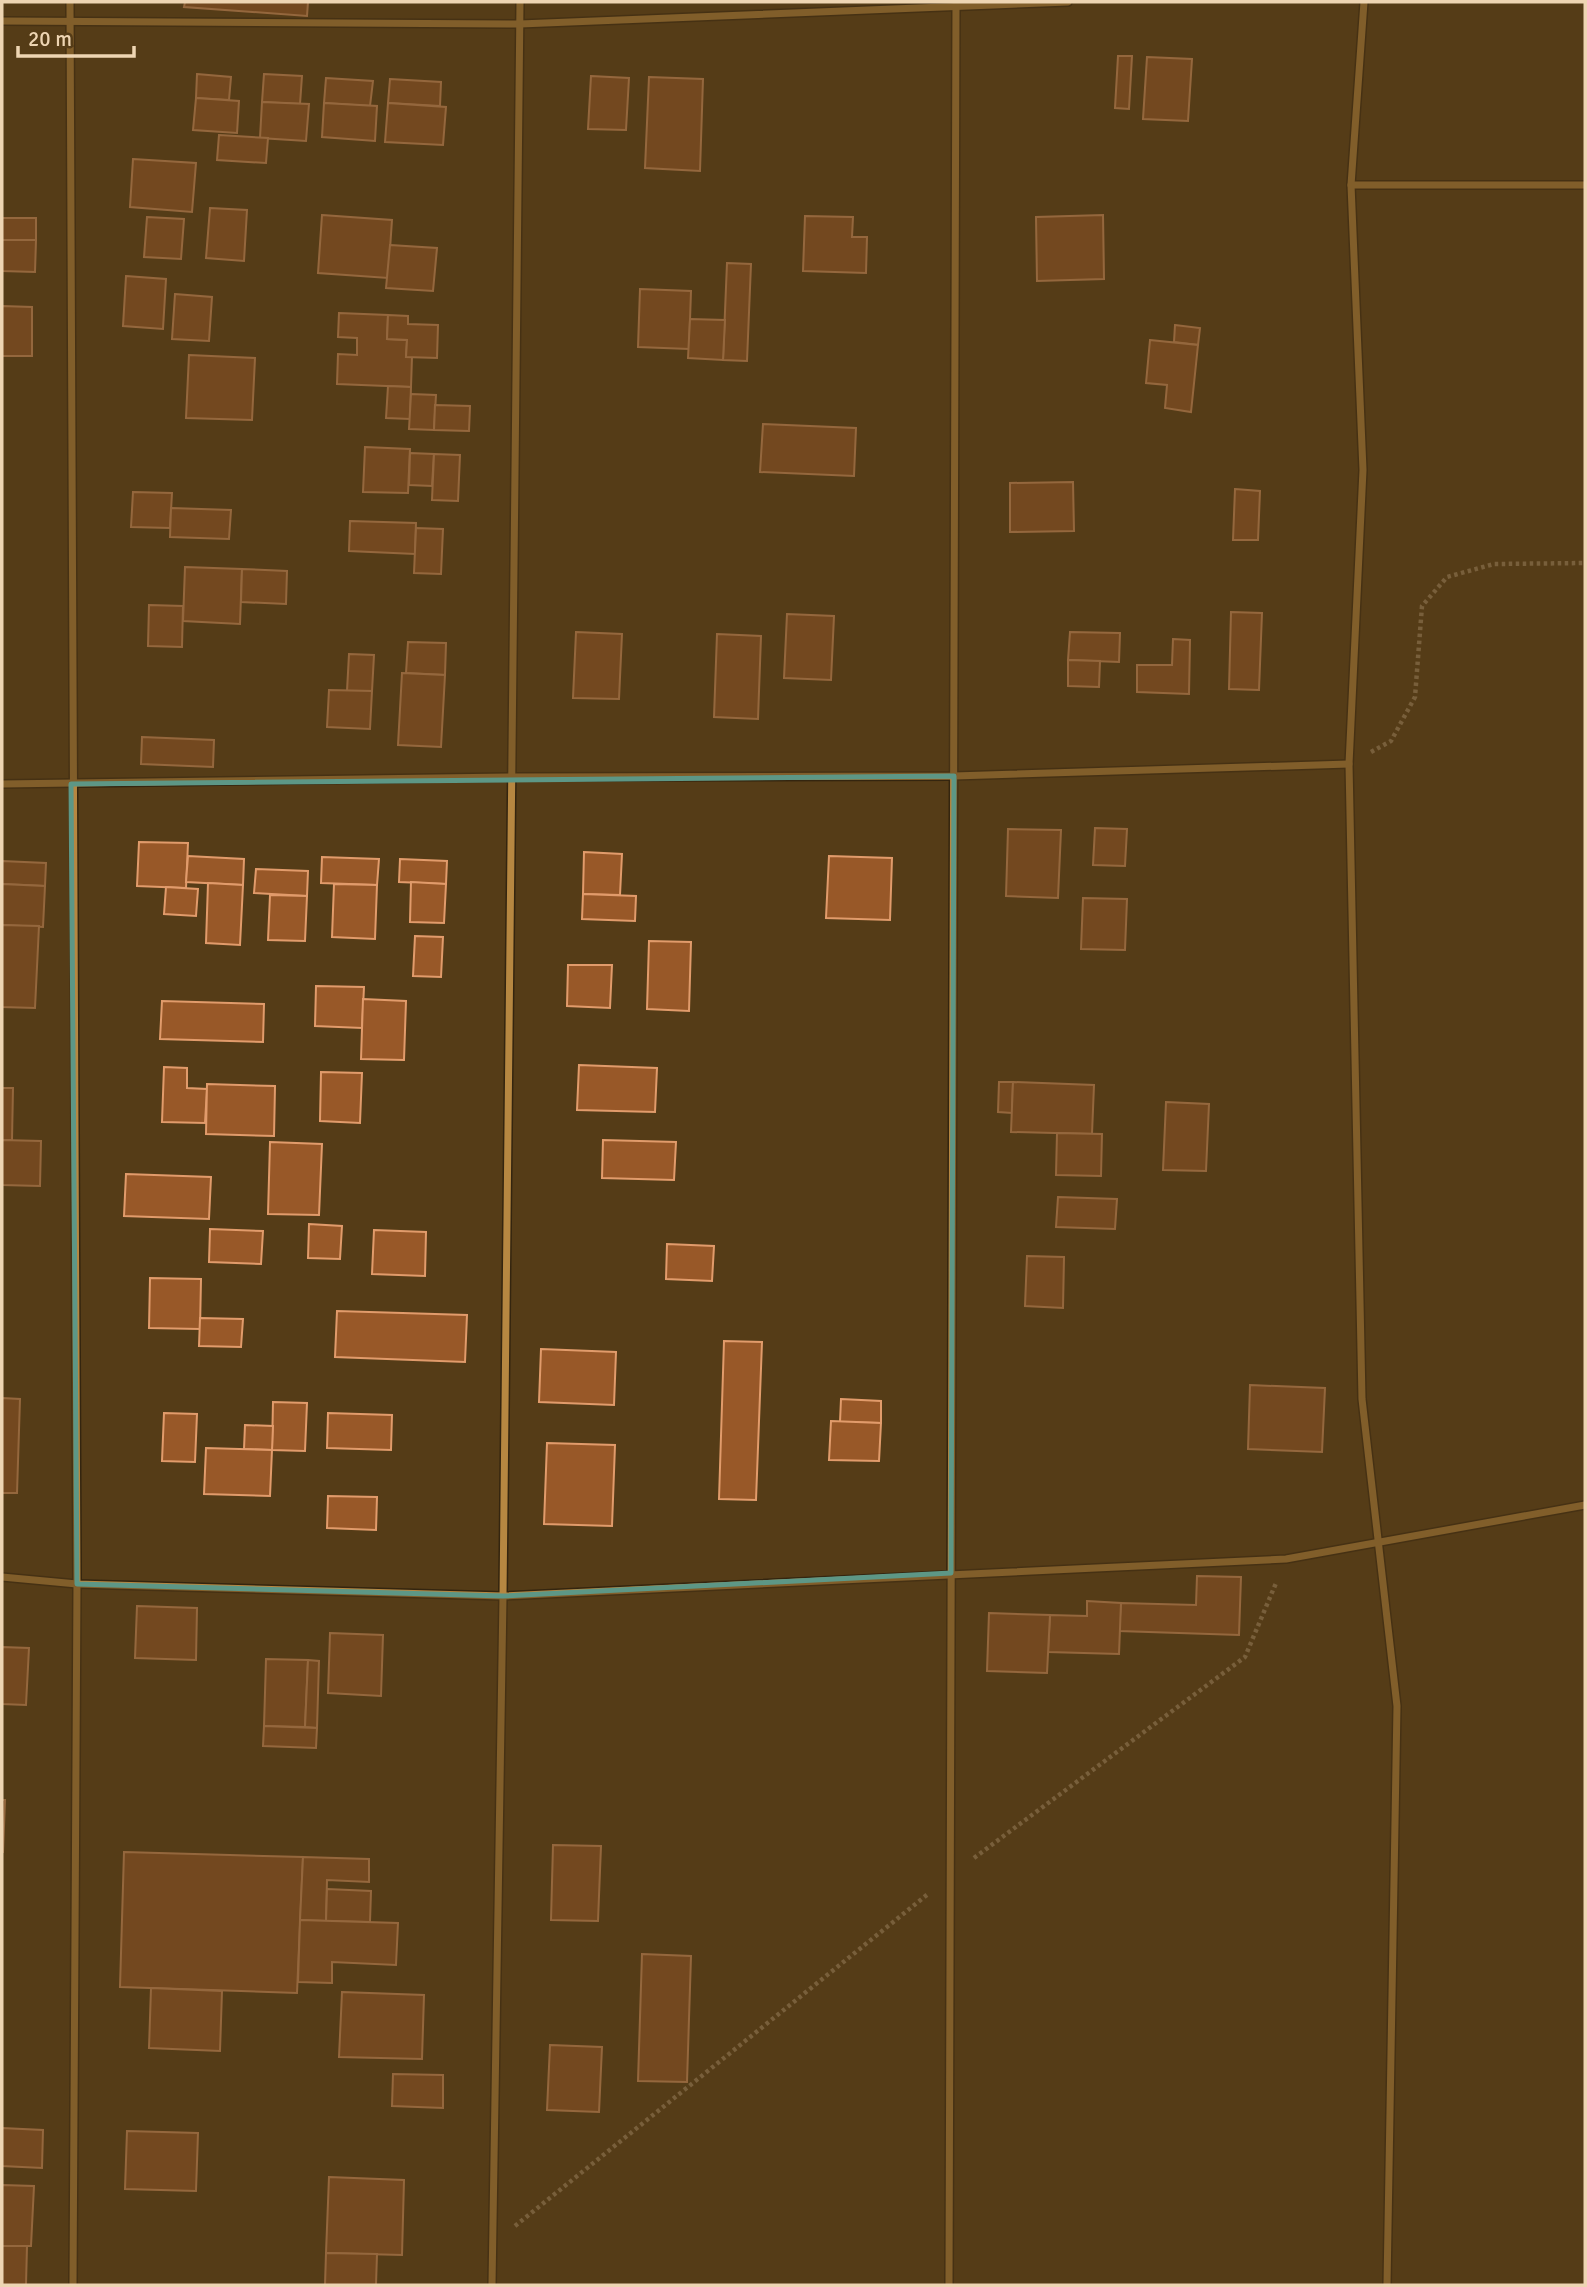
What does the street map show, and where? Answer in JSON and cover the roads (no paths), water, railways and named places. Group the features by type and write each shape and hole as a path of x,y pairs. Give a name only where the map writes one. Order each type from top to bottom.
{"street":[{"path":"69,2 77,1584 74,2285"},
{"path":"492,2285 503,1596 509,777 520,2"},
{"path":"2,20 520,24 956,3 1068,2"},
{"path":"1364,2 1351,185 1363,470 1349,764 1362,1399 1398,1706 1387,2285"},
{"path":"948,2285 956,3"},
{"path":"1351,185 1585,185"},
{"path":"2,784 509,777 954,776 1349,764"},
{"path":"2,1577 77,1584 503,1596 1286,1559 1585,1505"}]}
